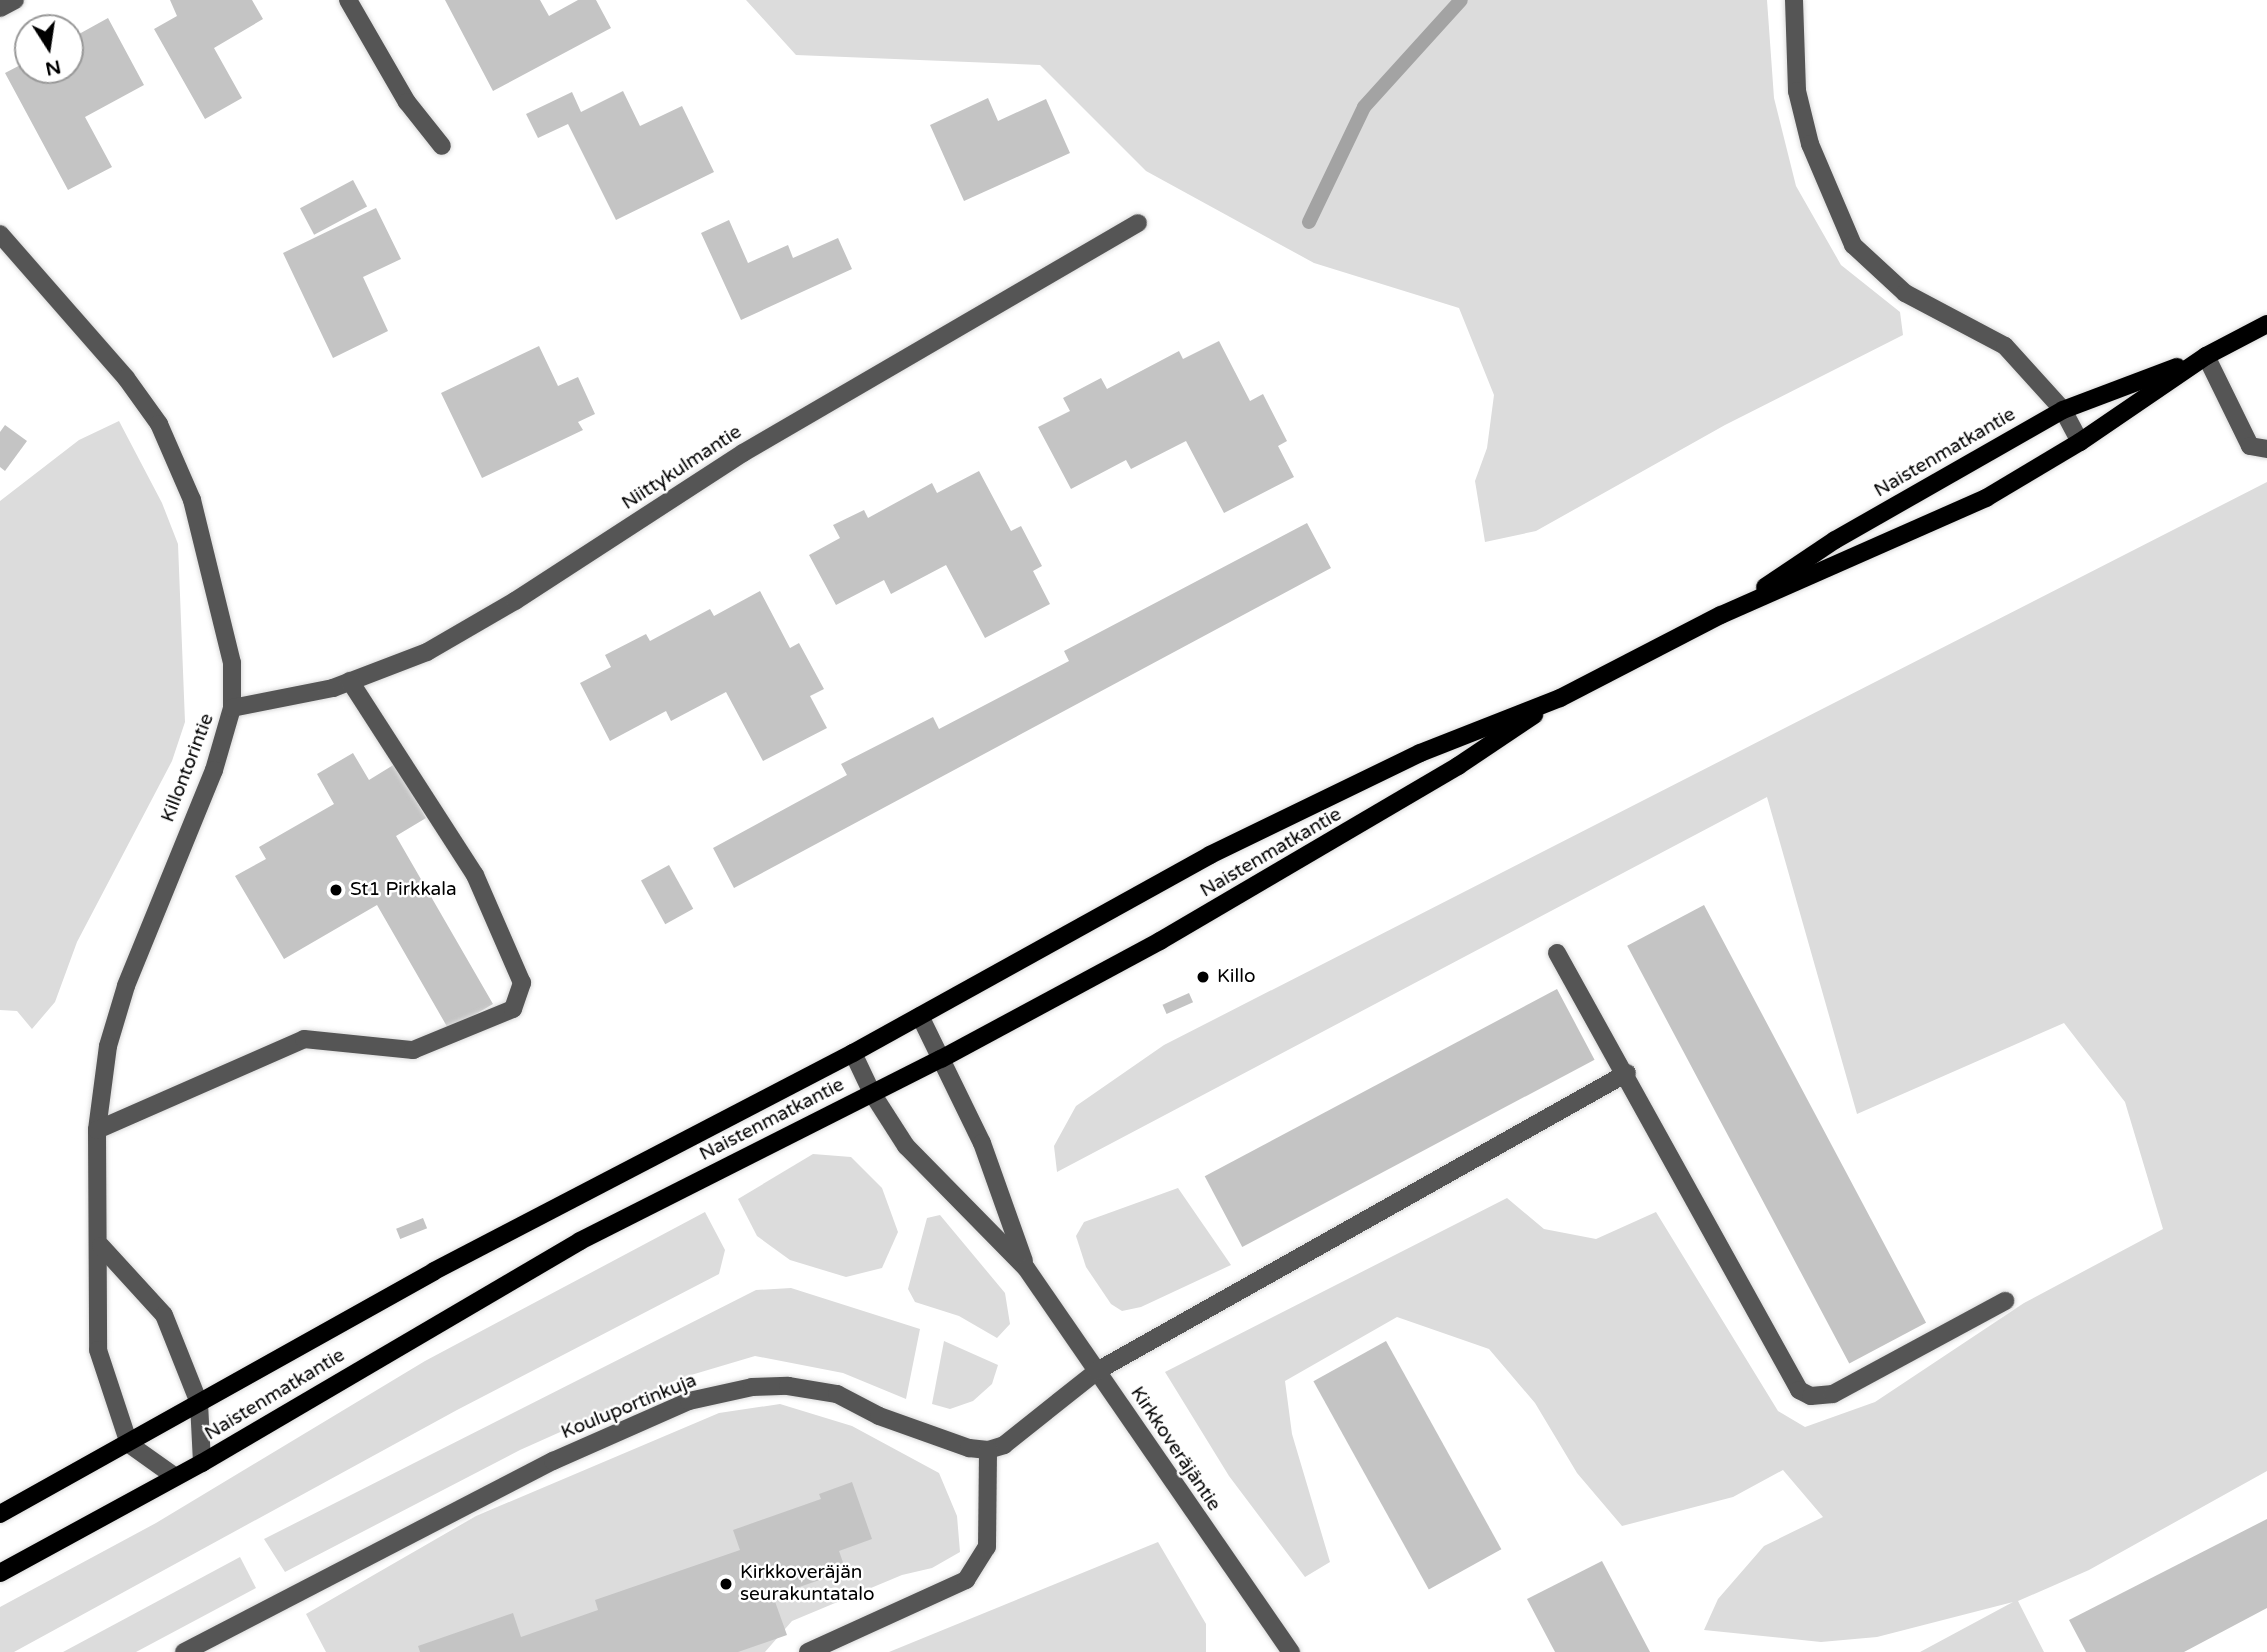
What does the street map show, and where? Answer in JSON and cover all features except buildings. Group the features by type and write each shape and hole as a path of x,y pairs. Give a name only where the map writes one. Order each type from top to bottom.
{"main road":[{"name":"Naistenmatkantie","path":"0,1573 202,1463 580,1241 941,1059 1335,841 1560,698 1721,615 1986,498 2080,442 2206,356 2267,324"},
{"name":"Naistenmatkantie","path":"1721,615 1835,540 2063,410 2206,356"},
{"name":"Naistenmatkantie","path":"0,1514 434,1271 853,1053 1210,855 1420,752 1560,698"}],"street":[{"path":"0,8 15,0"},
{"path":"348,0 407,102 442,146"},
{"path":"1794,0 1797,91 1810,144 1853,244 1905,293 2005,346 2063,410 2080,442"},
{"name":"Niittykulmantie","path":"232,708 350,681 427,652 515,601 743,453 1138,223"},
{"name":"Killontorintie","path":"0,234 127,378 159,424 192,500 232,663 232,708 214,770 126,986 106,1060 97,1130 101,1246 96,1287 98,1350 129,1444"},
{"path":"2206,356 2250,446 2267,449"},
{"path":"97,1130 304,1039 413,1049 513,1009 522,983 475,875 350,681"},
{"path":"1557,953 1627,1073 1798,1390 1811,1396 1833,1394 2006,1301"},
{"name":"Kirkkoveräjäntie","path":"920,1016 982,1143 1026,1268"},
{"name":"Kirkkoveräjäntie","path":"853,1053 872,1093 906,1146 1026,1268 1291,1652"},
{"path":"808,1652 967,1580 987,1547 988,1450 1003,1445 1097,1371 1627,1073"},
{"path":"101,1246 164,1315 199,1403 202,1463"},
{"name":"Kouluportinkuja","path":"184,1652 553,1461 689,1401 752,1387 788,1386 837,1394 878,1416 969,1448 988,1450"},
{"path":"129,1444 174,1476"}],"shaded area":[{"path":"746,0 1767,0 1774,98 1796,186 1841,265 1900,312 1903,335 1725,425 1536,531 1485,542 1475,481 1487,448 1494,395 1459,308 1314,263 1146,171 1040,65 796,55"},
{"path":"119,421 162,503 178,544 185,722 172,761 77,942 55,1002 32,1029 17,1011 0,1010 0,501 79,440"},
{"path":"2267,482 2267,1471 2089,1570 2018,1601 2044,1652 1920,1652 2013,1602 1877,1637 1821,1642 1704,1630 1718,1599 1764,1546 1823,1517 1783,1470 1733,1497 1622,1526 1577,1473 1535,1403 1489,1349 1397,1317 1285,1381 1292,1434 1330,1562 1305,1577 1229,1476 1165,1372 1507,1198 1544,1229 1596,1239 1656,1212 1778,1411 1805,1427 1875,1402 2024,1303 2163,1229 2125,1102 2064,1023 1857,1114 1767,797 1057,1172 1054,1146 1076,1106 1164,1045"},
{"path":"813,1154 851,1157 882,1188 898,1232 882,1268 846,1277 790,1260 757,1236 738,1199"},
{"path":"1178,1188 1231,1265 1141,1307 1122,1311 1111,1304 1086,1267 1076,1236 1084,1222"},
{"path":"705,1212 725,1250 719,1274 457,1410 14,1652 0,1652 0,1607 156,1523 425,1361"},
{"path":"940,1215 1005,1293 1010,1324 997,1338 959,1316 915,1302 908,1289 927,1218"},
{"path":"791,1288 920,1329 906,1399 843,1373 755,1356 681,1378 520,1450 285,1572 264,1539 756,1290"},
{"path":"944,1341 998,1365 992,1384 973,1401 950,1409 932,1404"},
{"path":"780,1404 852,1426 939,1473 957,1516 960,1552 932,1568 902,1575 792,1621 765,1652 326,1652 306,1614 476,1516 719,1413"},
{"path":"1158,1542 1206,1624 1206,1652 889,1652"},
{"path":"240,1557 256,1588 136,1652 63,1652"}],"waterway":[{"path":"1309,222 1364,107 1461,0"}],"place":[{"name":"St1 Pirkkala","path":"336,890"},
{"name":"Killo","path":"1203,977"},
{"name":"Kirkkoveräjän seurakuntatalo","path":"726,1584"}]}
